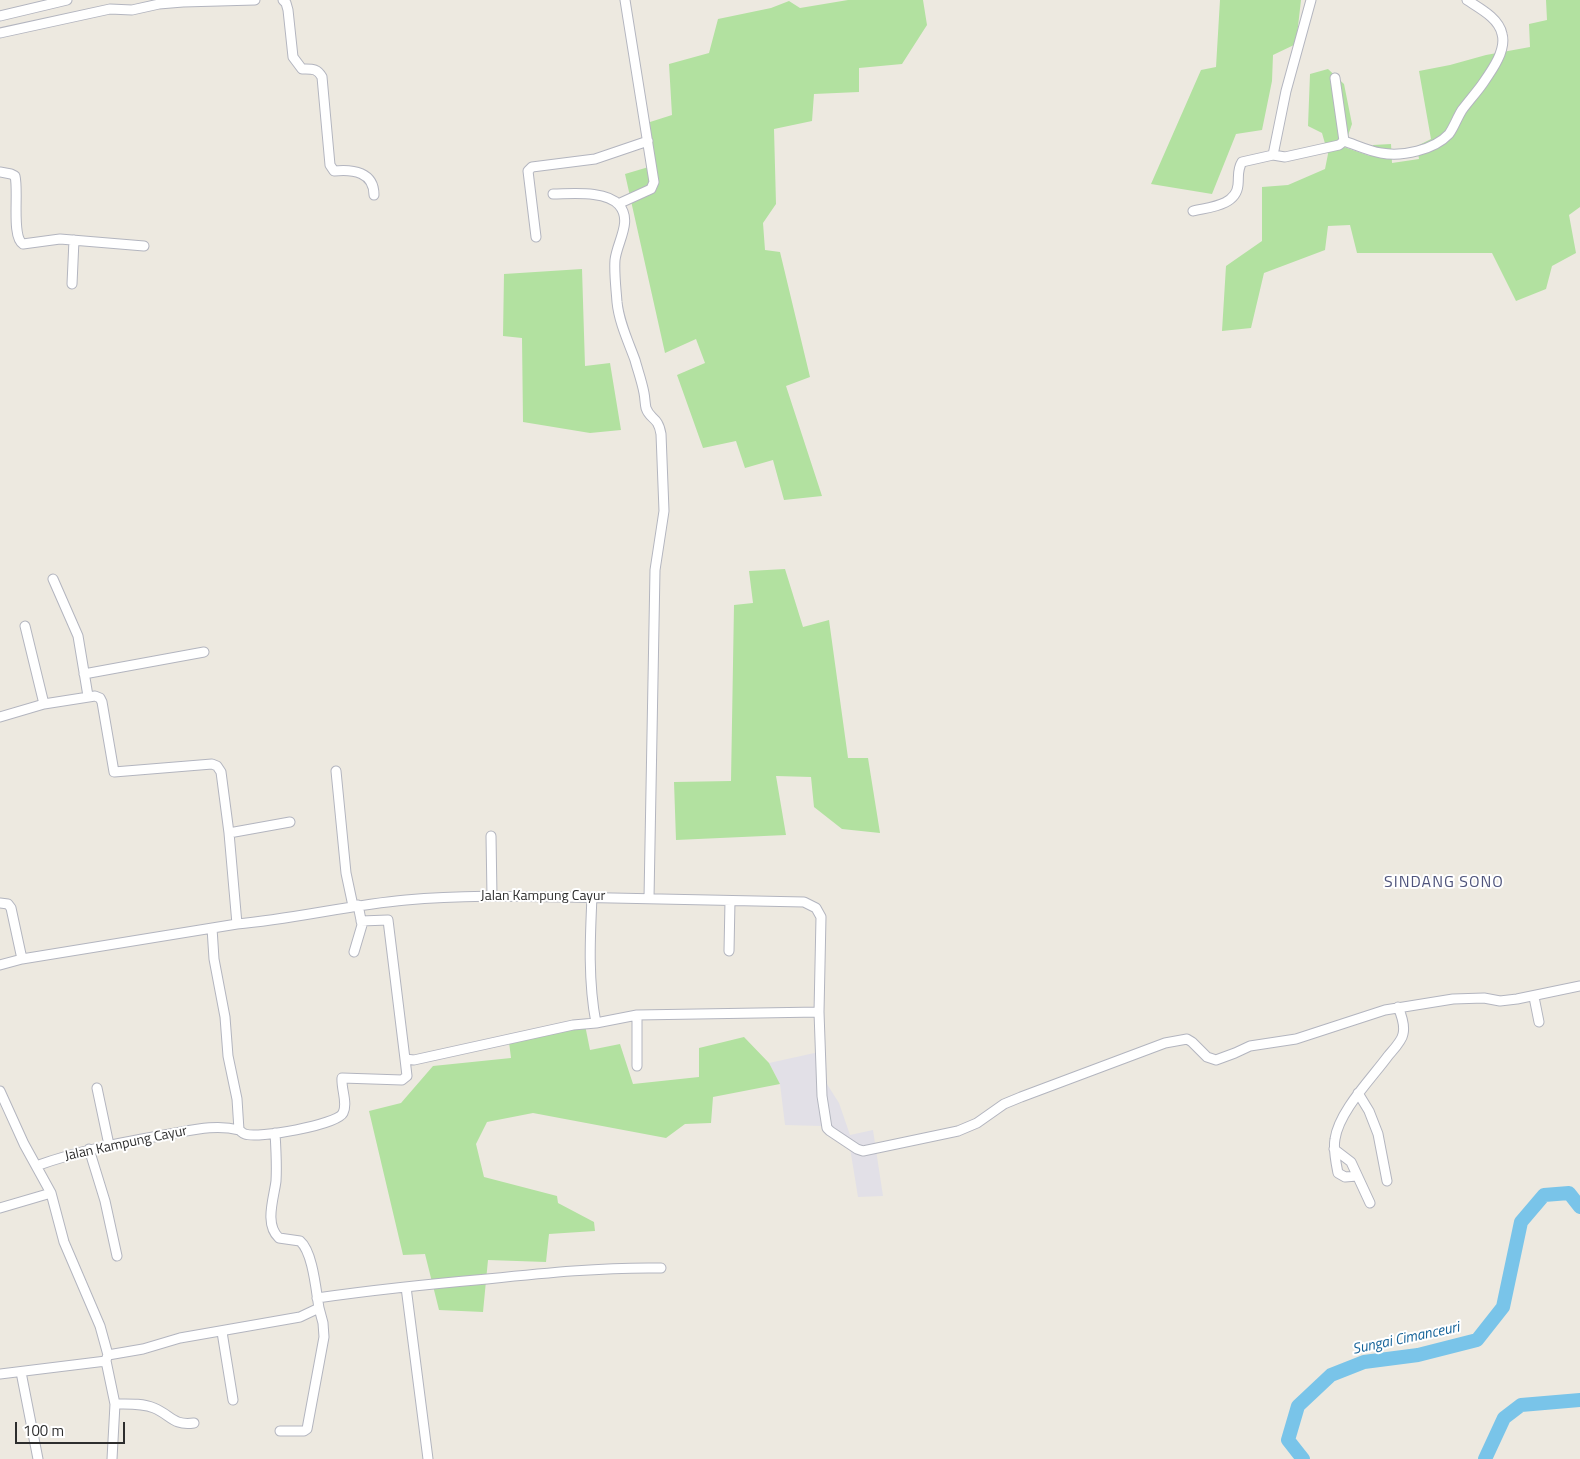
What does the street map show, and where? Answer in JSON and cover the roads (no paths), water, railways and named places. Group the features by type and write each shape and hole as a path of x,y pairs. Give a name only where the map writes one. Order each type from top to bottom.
{"street":[{"path":"0,16 67,0"},
{"path":"0,33 94,12 132,10 159,4 183,2 255,0"},
{"path":"283,0 288,10 295,62 302,69 318,71 322,78 330,165 334,170 358,171 368,177 372,183 374,195"},
{"path":"618,204 652,187 654,177 625,0"},
{"path":"1273,154 1286,91 1311,0"},
{"path":"1344,141 1370,150 1393,154 1423,149 1439,143 1450,133 1462,111 1492,69 1503,42 1502,34 1497,24 1467,0"},
{"path":"1335,78 1344,141"},
{"path":"1193,210 1228,202 1233,199 1238,186 1238,168 1242,162 1273,154 1285,157 1339,145 1344,141"},
{"path":"536,237 528,171 532,167 594,159 648,142"},
{"path":"0,172 15,176 17,190 16,223 19,242 29,244 60,239 144,246"},
{"path":"552,194 595,194 606,196 618,204 624,215 624,223 615,262 618,314 637,368 646,399 646,408 650,416 659,425 663,455 664,511 655,570 648,898"},
{"path":"72,284 74,240"},
{"path":"53,580 78,636 88,696"},
{"path":"25,626 44,704"},
{"path":"84,674 204,652"},
{"path":"0,717 44,704 98,696 102,702 114,772 212,764 217,766 221,772 229,832 237,924"},
{"path":"336,771 346,873 362,921 354,952"},
{"path":"229,832 290,822"},
{"path":"491,836 492,896"},
{"name":"Jalan Kampung Cayur","path":"0,965 22,959 237,924 407,900 492,896 804,902 816,908 821,917 819,1012 822,1096 826,1120 830,1131 857,1149 870,1150 958,1130 977,1123 1004,1104 1164,1043 1187,1039 1206,1057 1216,1060 1250,1046 1296,1039 1385,1010 1398,1008"},
{"path":"592,897 591,996 596,1023"},
{"path":"729,951 730,901"},
{"path":"0,904 8,904 11,908 22,959"},
{"path":"362,921 388,920 405,1059 414,1060 573,1025 596,1023 637,1015 819,1012"},
{"path":"212,928 214,959 224,1017 228,1056 237,1099 238,1130"},
{"path":"1357,1176 1345,1177 1340,1175 1334,1149 1335,1137 1347,1110 1358,1093 1375,1074 1403,1034 1398,1008 1453,999 1484,998 1500,1001 1534,997 1580,986"},
{"path":"1534,997 1538,1022"},
{"path":"637,1015 637,1066"},
{"name":"Jalan Kampung Cayur","path":"36,1166 89,1150 215,1127 238,1130 245,1134 275,1133 314,1126 339,1118 343,1113 342,1078 402,1080 407,1076 405,1059"},
{"path":"97,1088 109,1146"},
{"path":"0,1091 24,1144 51,1193 64,1242 100,1326 115,1404 112,1459"},
{"path":"1358,1093 1369,1111 1378,1134 1387,1181"},
{"path":"275,1133 276,1180 271,1214 274,1230 276,1235 282,1239 298,1240 303,1243 309,1255 318,1308 323,1323 324,1337 307,1429 304,1431 280,1431"},
{"path":"1334,1149 1349,1159 1370,1203"},
{"path":"89,1150 105,1201 117,1256"},
{"path":"0,1208 51,1193"},
{"path":"317,1298 406,1287 603,1268 661,1268"},
{"path":"406,1287 428,1459"},
{"path":"0,1374 107,1358 180,1338 300,1317 318,1308"},
{"path":"222,1332 233,1400"},
{"path":"21,1372 38,1459"},
{"path":"115,1404 146,1405 157,1409 179,1424 194,1423"}],"waterway":[{"name":"Sungai Cimanceuri","path":"1303,1459 1288,1440 1298,1406 1331,1375 1364,1362 1418,1355 1477,1340 1503,1307 1521,1222 1544,1195 1569,1193 1580,1207"},
{"name":"Sungai Cimanceuri","path":"1485,1459 1504,1418 1521,1405 1580,1400"}],"district":[{"name":"SINDANG SONO","path":"1444,883"}]}
